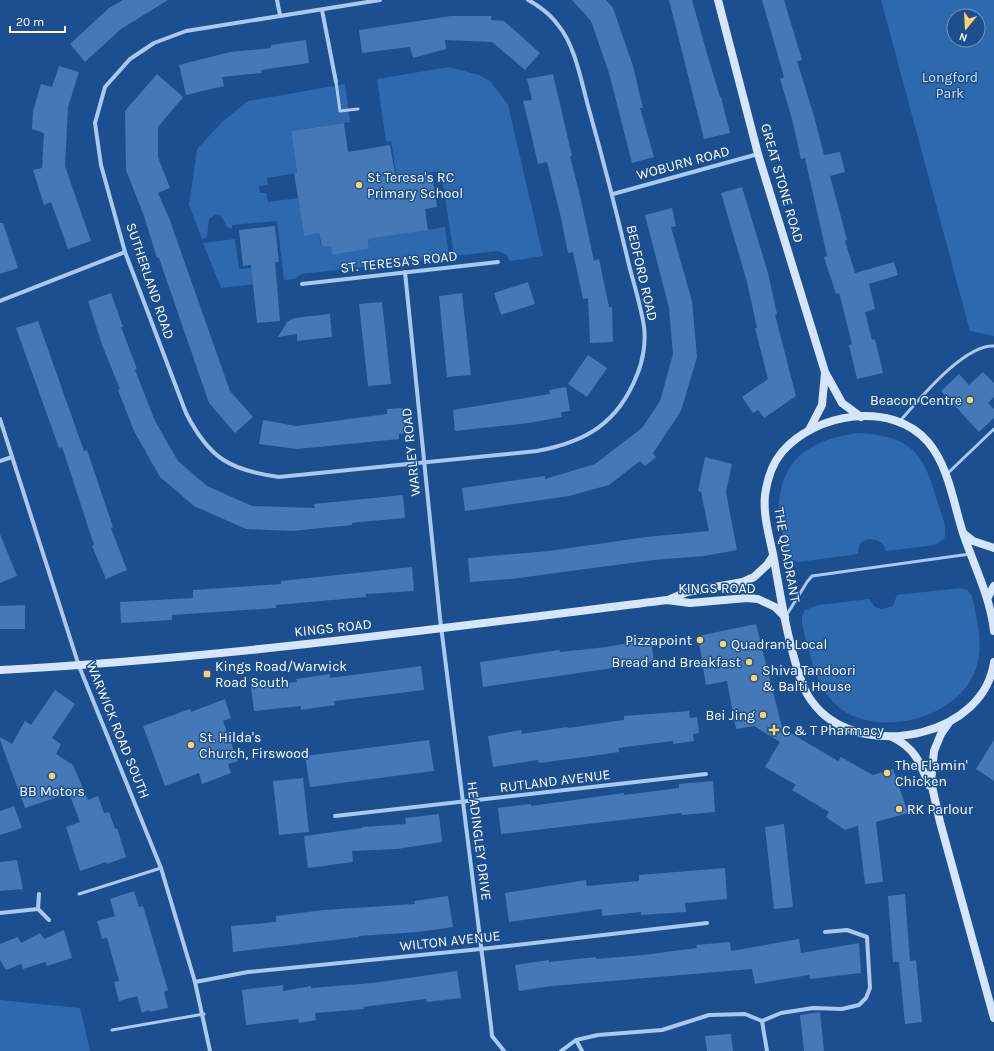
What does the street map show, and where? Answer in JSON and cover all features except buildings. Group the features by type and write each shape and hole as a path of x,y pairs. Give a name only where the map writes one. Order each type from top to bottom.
{"street":[{"path":"277,0 280,15 322,10 380,0"},
{"name":"BEDFORD ROAD","path":"423,462 537,451 559,447 598,429 613,414 637,375 642,354 644,328 613,194 573,51 559,25 535,4 528,0"},
{"name":"GREAT STONE ROAD","path":"718,0 758,154 825,372 842,403 860,417"},
{"path":"322,10 336,82"},
{"name":"SUTHERLAND ROAD","path":"280,15 186,30 154,43 130,59 105,87 96,123 96,138 101,165 125,252 186,413 199,437 220,458 254,474 279,477 423,462"},
{"name":"WOBURN ROAD","path":"613,194 758,154"},
{"path":"0,301 125,252"},
{"name":"ST. TERESA'S ROAD","path":"302,284 498,262"},
{"name":"WARLEY ROAD","path":"405,272 441,630"},
{"name":"GREAT STONE ROAD","path":"809,430 822,405 825,372"},
{"name":"THE QUADRANT","path":"994,631 988,597 963,533 946,474 938,457 927,441 899,422 888,419 860,417 834,421 809,430 782,453 773,467 766,485 764,502 766,524 800,675 813,703 822,713 844,728 874,736 919,733 948,723 963,712 984,689 994,662"},
{"name":"WARWICK ROAD SOUTH","path":"0,419 79,666 161,868 177,917 204,1014 210,1051"},
{"path":"0,461 12,457"},
{"path":"963,533 974,541 994,548"},
{"name":"KINGS ROAD","path":"0,670 79,666 159,659 441,630 667,600 687,592 743,582 754,577 767,565 773,556"},
{"path":"988,597 994,586"},
{"name":"KINGS ROAD","path":"667,600 690,603 747,598 758,599 775,607 786,617"},
{"name":"HEADINGLEY DRIVE","path":"441,630 464,803 492,1036 504,1051"},
{"path":"948,723 936,742 932,762 931,782 940,822 994,1018"},
{"path":"890,736 904,742 915,754 935,800"},
{"name":"RUTLAND AVENUE","path":"335,816 464,803 706,774"},
{"path":"39,894 38,909 48,920"},
{"path":"0,913 38,909"},
{"name":"WILTON AVENUE","path":"195,982 248,972 482,949 707,923"},
{"path":"561,1051 576,1040 598,1035 662,1030 709,1015 745,1014 762,1021 781,1013 813,1008 842,1009 859,1005 866,998 870,988 867,937 847,930 825,932"},
{"path":"762,1021 766,1051"},
{"path":"576,1040 582,1051"}],"lane":[{"path":"336,82 340,112 358,109"},
{"path":"899,422 960,359 975,350 994,346"},
{"path":"946,474 994,429"},
{"path":"786,617 812,576 971,554"},
{"path":"78,894 161,868"},
{"path":"112,1030 204,1014"}],"green space":[{"name":"Longford Park","path":"881,0 994,0 994,336 970,331"},
{"path":"449,67 479,75 490,81 508,105 543,256 510,261 507,255 498,251 454,256 441,171 397,177 391,141 386,142 377,79"},
{"path":"345,84 350,122 291,131 297,173 267,178 268,185 259,186 260,193 266,193 268,202 298,198 304,235 319,233 321,247 331,246 332,255 369,249 368,239 445,227 449,257 302,274 294,279 284,280 277,221 232,225 232,229 227,227 221,216 215,215 209,219 207,237 202,239 189,205 197,149 223,121 248,101"},
{"path":"235,239 239,269 253,268 255,284 221,288 203,243"},
{"path":"858,433 893,438 905,444 922,461 934,488 944,522 944,539 935,545 886,551 879,541 871,539 859,545 858,554 799,562 792,560 787,555 780,522 779,509 782,486 787,473 794,461 815,445 842,436"},
{"path":"960,588 967,590 972,596 980,641 976,668 967,686 952,701 934,712 913,720 891,723 869,721 849,714 833,702 826,694 813,665 802,624 802,616 805,610 819,605 869,599 875,607 882,609 893,606 897,595"},
{"path":"0,1000 80,1008 90,1051 0,1051"}],"place":[{"name":"St Teresa's RC Primary School","path":"359,185"},
{"name":"Beacon Centre","path":"970,400"},
{"name":"Pizzapoint","path":"700,640"},
{"name":"Quadrant Local","path":"723,644"},
{"name":"Bread and Breakfast","path":"749,662"},
{"name":"Kings Road/Warwick Road South","path":"207,674"},
{"name":"Shiva Tandoori & Balti House","path":"754,678"},
{"name":"Bei Jing","path":"763,715"},
{"name":"C & T Pharmacy","path":"774,730"},
{"name":"St. Hilda's Church, Firswood","path":"191,745"},
{"name":"The Flamin' Chicken","path":"887,773"},
{"name":"BB Motors","path":"52,776"},
{"name":"RK Parlour","path":"899,809"}]}
